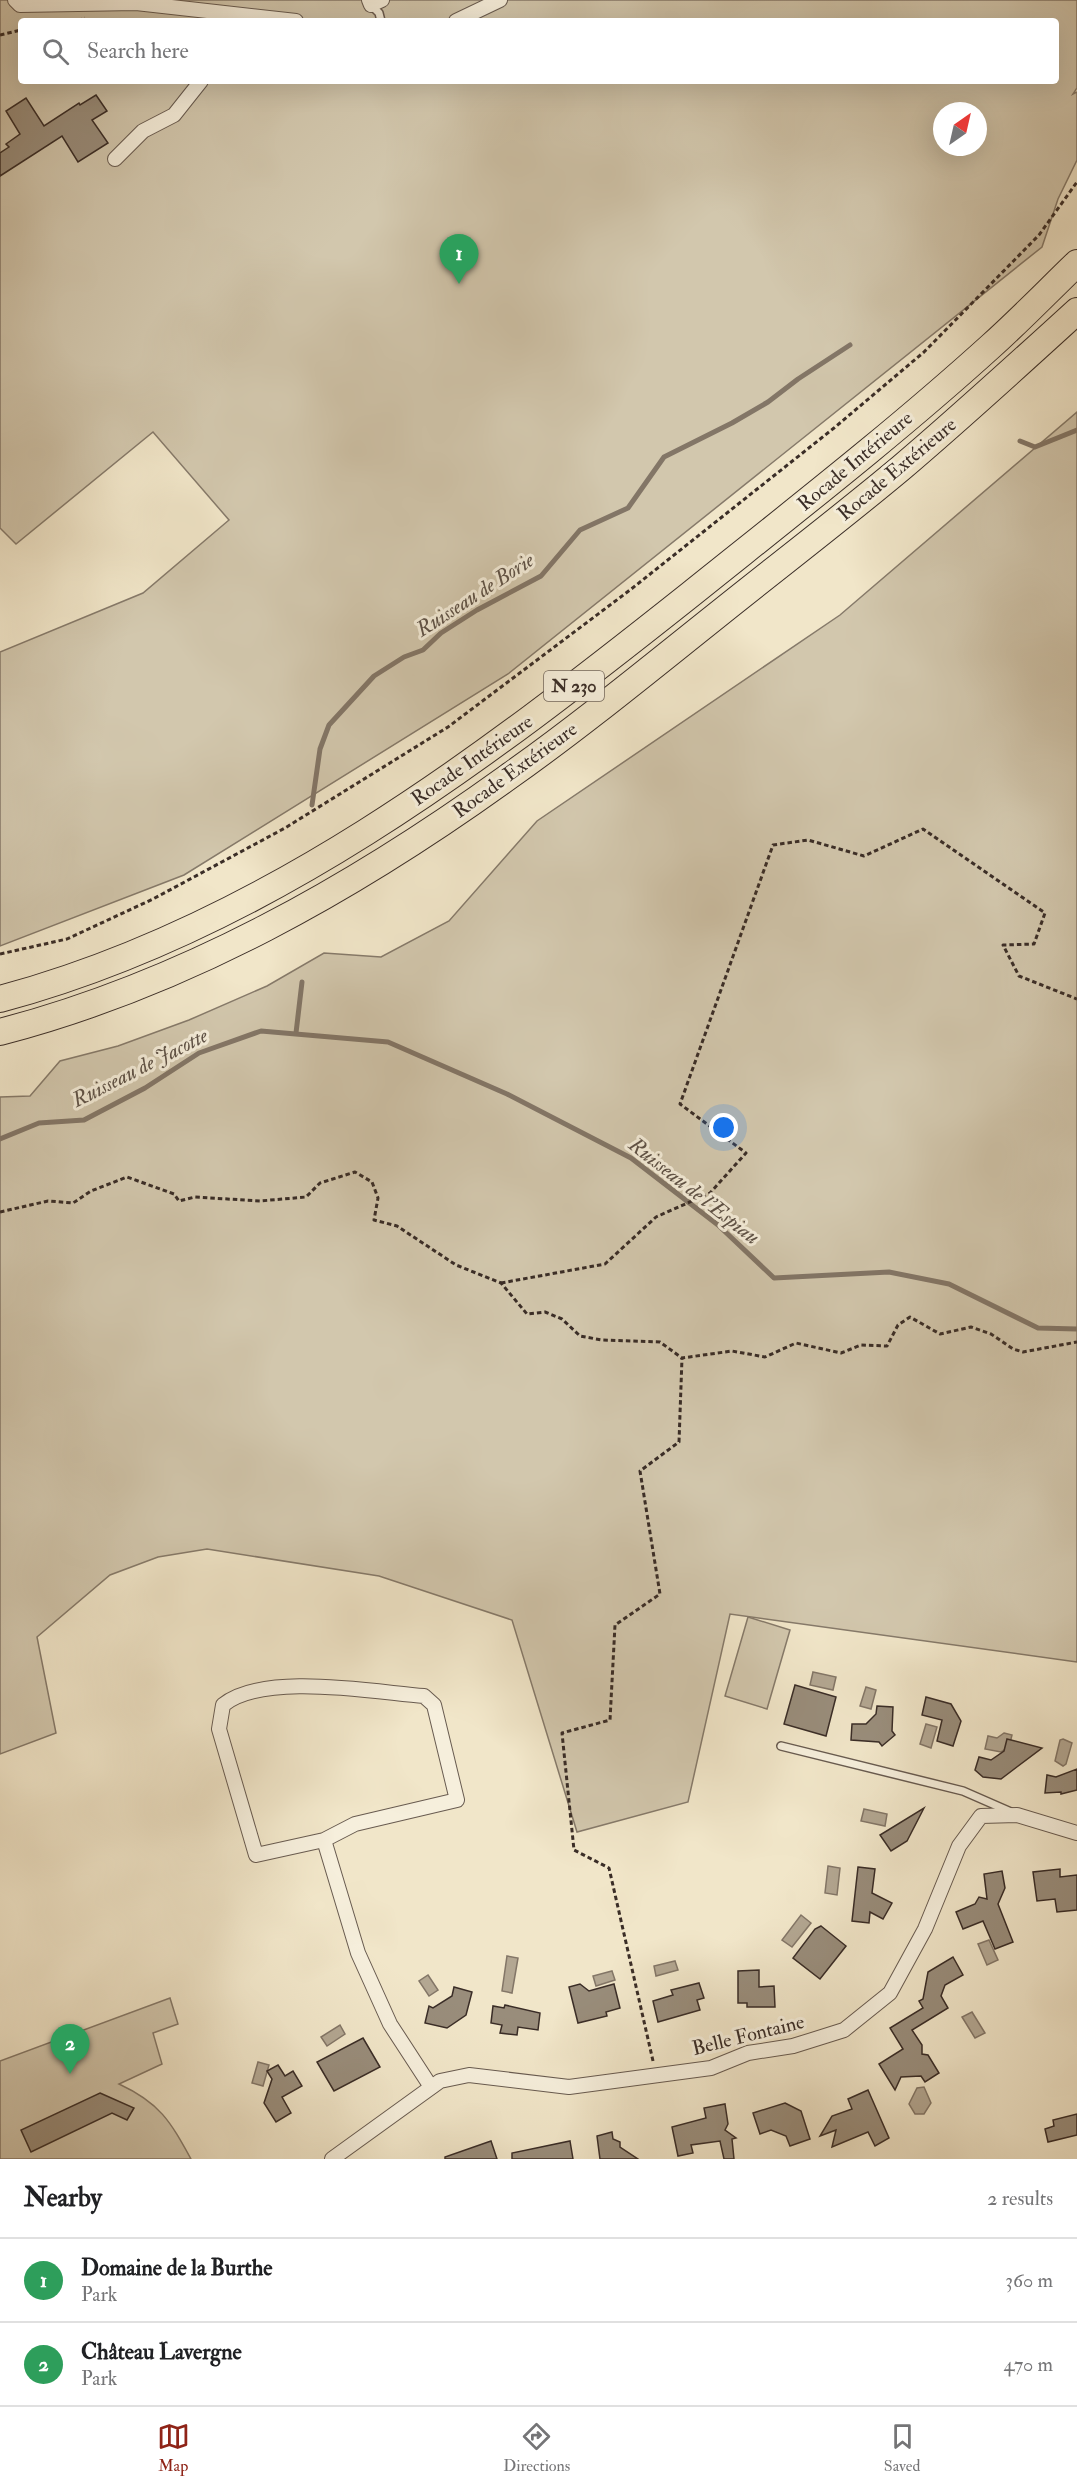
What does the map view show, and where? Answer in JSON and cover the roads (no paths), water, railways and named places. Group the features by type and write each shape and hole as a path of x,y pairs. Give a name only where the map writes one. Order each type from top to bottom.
{"highway":[{"name":"Rocade Intérieure","path":"0,999 36,989 151,946 271,888 375,828 484,753 583,679 836,478 992,345 1077,263"},
{"name":"Rocade Extérieure","path":"0,1032 52,1019 193,964 282,920 405,848 526,764 900,469 1077,310"}],"street":[{"path":"15,0 20,5 136,3 244,17"},
{"path":"462,18 500,0"},
{"path":"115,159 143,131 174,115 199,84"},
{"path":"288,1685 424,1696 434,1705 457,1800 355,1824 324,1840 256,1854 219,1729 223,1705 231,1699 257,1690 288,1685"},
{"name":"Belle Fontaine","path":"332,2159 440,2081 469,2075 569,2087 711,2068 748,2053 794,2046 844,2030 890,1993 925,1929 958,1846 981,1816 1017,1815 1077,1833"},
{"path":"324,1840 358,1953 390,2024 431,2087"}],"lane":[{"path":"374,2 381,18"},
{"path":"781,1746 963,1791 1017,1815"}],"waterway":[{"name":"Ruisseau de Borie","path":"312,805 320,749 329,725 374,676 404,657 423,650 441,633 477,610 541,576 580,530 628,508 664,457 768,402 850,345"},
{"name":"Ruisseau de Borie","path":"1020,441 1035,447 1077,430"},
{"name":"Ruisseau de Borie","path":"296,1033 302,982"},
{"name":"Ruisseau de l'Espiau","path":"0,1139 39,1123 84,1120 145,1088 199,1053 261,1031 388,1042 507,1094 631,1158 718,1225 774,1278 889,1272 949,1284 1038,1328 1077,1329"}],"place":[{"name":"Domaine de la Burthe","path":"459,284"},
{"name":"Château Lavergne","path":"70,2074"}],"water label":[{"name":"Ruisseau de Jacotte","path":"140,1068"}]}
